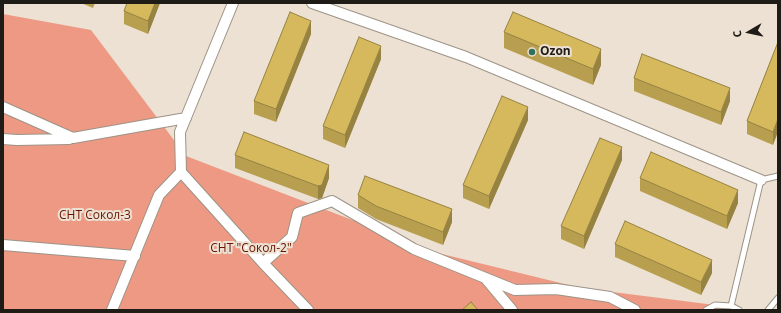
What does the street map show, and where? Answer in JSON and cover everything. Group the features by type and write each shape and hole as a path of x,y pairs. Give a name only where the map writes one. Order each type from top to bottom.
{"street":[{"path":"233,3 180,132 181,172 308,310"},
{"path":"312,3 466,57 761,180"},
{"path":"3,107 73,138"},
{"path":"3,139 73,138 186,118"},
{"path":"112,310 135,256 158,195 181,172"},
{"path":"264,263 292,236 298,213 332,201 414,249 515,290 556,289 610,297 635,310"},
{"path":"3,245 135,256"},
{"path":"484,278 509,307 515,290"}],"lane":[{"path":"731,306 761,180 778,176"},
{"path":"768,310 778,298"},
{"path":"706,310 715,305 731,306 739,310"}],"green space":[{"path":"3,14 91,30 186,156 438,253 581,288 715,305 724,310 3,310"}],"building":[{"path":"127,3 155,3 148,21 124,11"},
{"path":"290,12 311,21 276,109 254,101"},
{"path":"513,12 601,49 593,69 504,32"},
{"path":"359,37 381,46 345,135 323,126"},
{"path":"778,42 778,119 773,132 747,121"},
{"path":"642,54 730,88 721,112 634,78"},
{"path":"502,96 528,107 489,196 463,185"},
{"path":"244,132 329,165 322,185 318,186 235,155"},
{"path":"600,138 622,147 584,236 561,226"},
{"path":"651,152 738,190 727,216 640,178"},
{"path":"365,176 452,209 443,232 376,206 358,195"},
{"path":"625,221 712,260 701,282 615,244"},
{"path":"471,302 478,310 462,310"}],"place":[{"name":"Ozon","path":"532,52"}],"park label":[{"name":"СНТ Сокол-3","path":"95,216"},
{"name":"СНТ \"Сокол-2\"","path":"251,249"}]}
